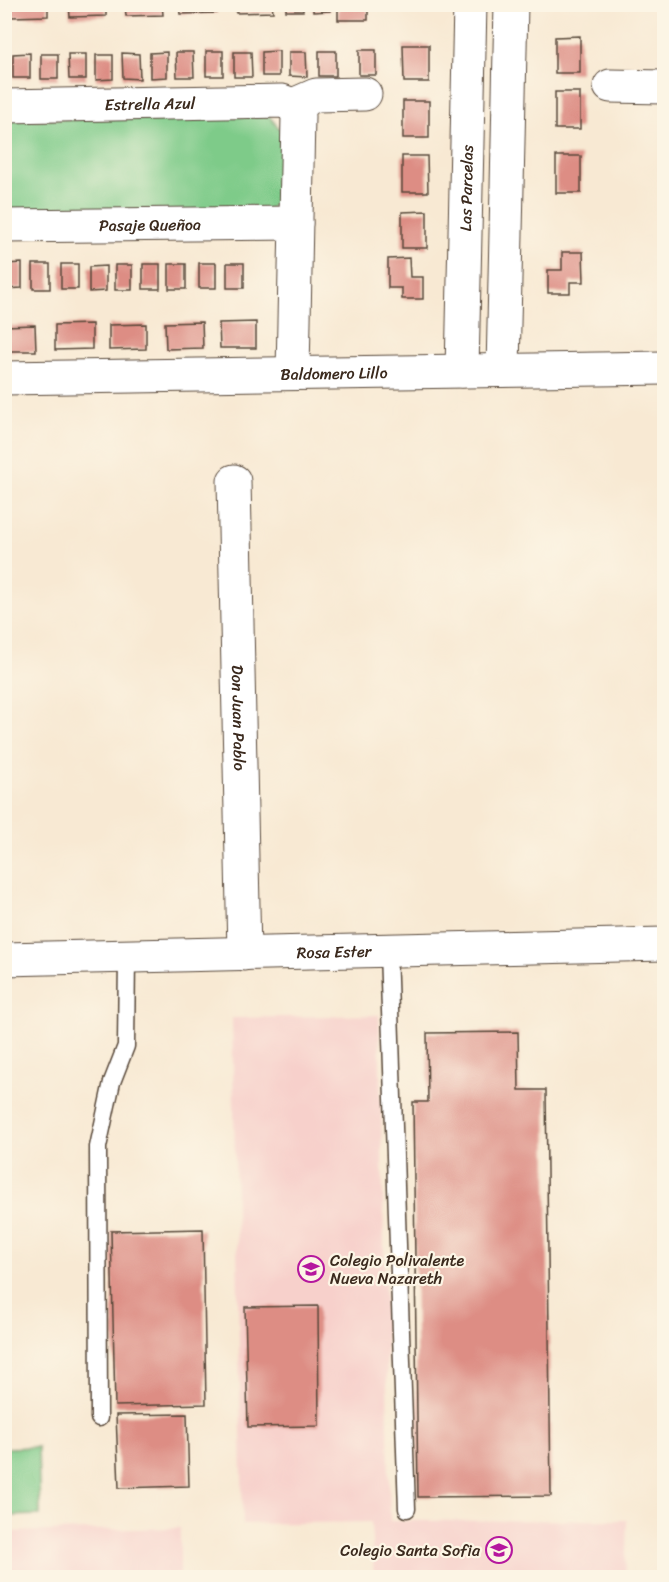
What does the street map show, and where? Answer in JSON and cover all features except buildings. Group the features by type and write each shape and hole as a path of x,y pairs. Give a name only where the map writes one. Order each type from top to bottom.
{"street":[{"name":"Las Parcelas","path":"462,371 470,4"},
{"path":"503,370 511,4"},
{"path":"609,86 664,87"},
{"name":"Estrella Azul","path":"4,106 282,101 293,105 316,95 365,94"},
{"path":"293,105 298,117 293,374"},
{"name":"Pasaje Queñoa","path":"4,226 296,223"},
{"name":"Baldomero Lillo","path":"4,378 664,368"},
{"name":"Don Juan Pablo","path":"234,481 244,954"},
{"name":"Rosa Ester","path":"4,960 664,944"}],"lane":[{"path":"388,951 407,1509"},
{"path":"99,1419 98,1147 112,1082 126,1046 127,957"}],"shaded area":[{"name":"Colegio Polivalente Nueva Nazareth","path":"379,1015 390,1521 627,1520 625,1577 374,1577 371,1522 243,1524 232,1018"},
{"path":"180,1528 180,1577 5,1577 5,1532"}],"green space":[{"path":"269,116 282,132 282,198 267,211 5,218 4,120"},
{"path":"38,1447 40,1515 5,1516 5,1448"}],"place":[{"name":"Colegio Polivalente Nueva Nazareth","path":"311,1269"},
{"name":"Colegio Santa Sofia","path":"499,1550"}]}
